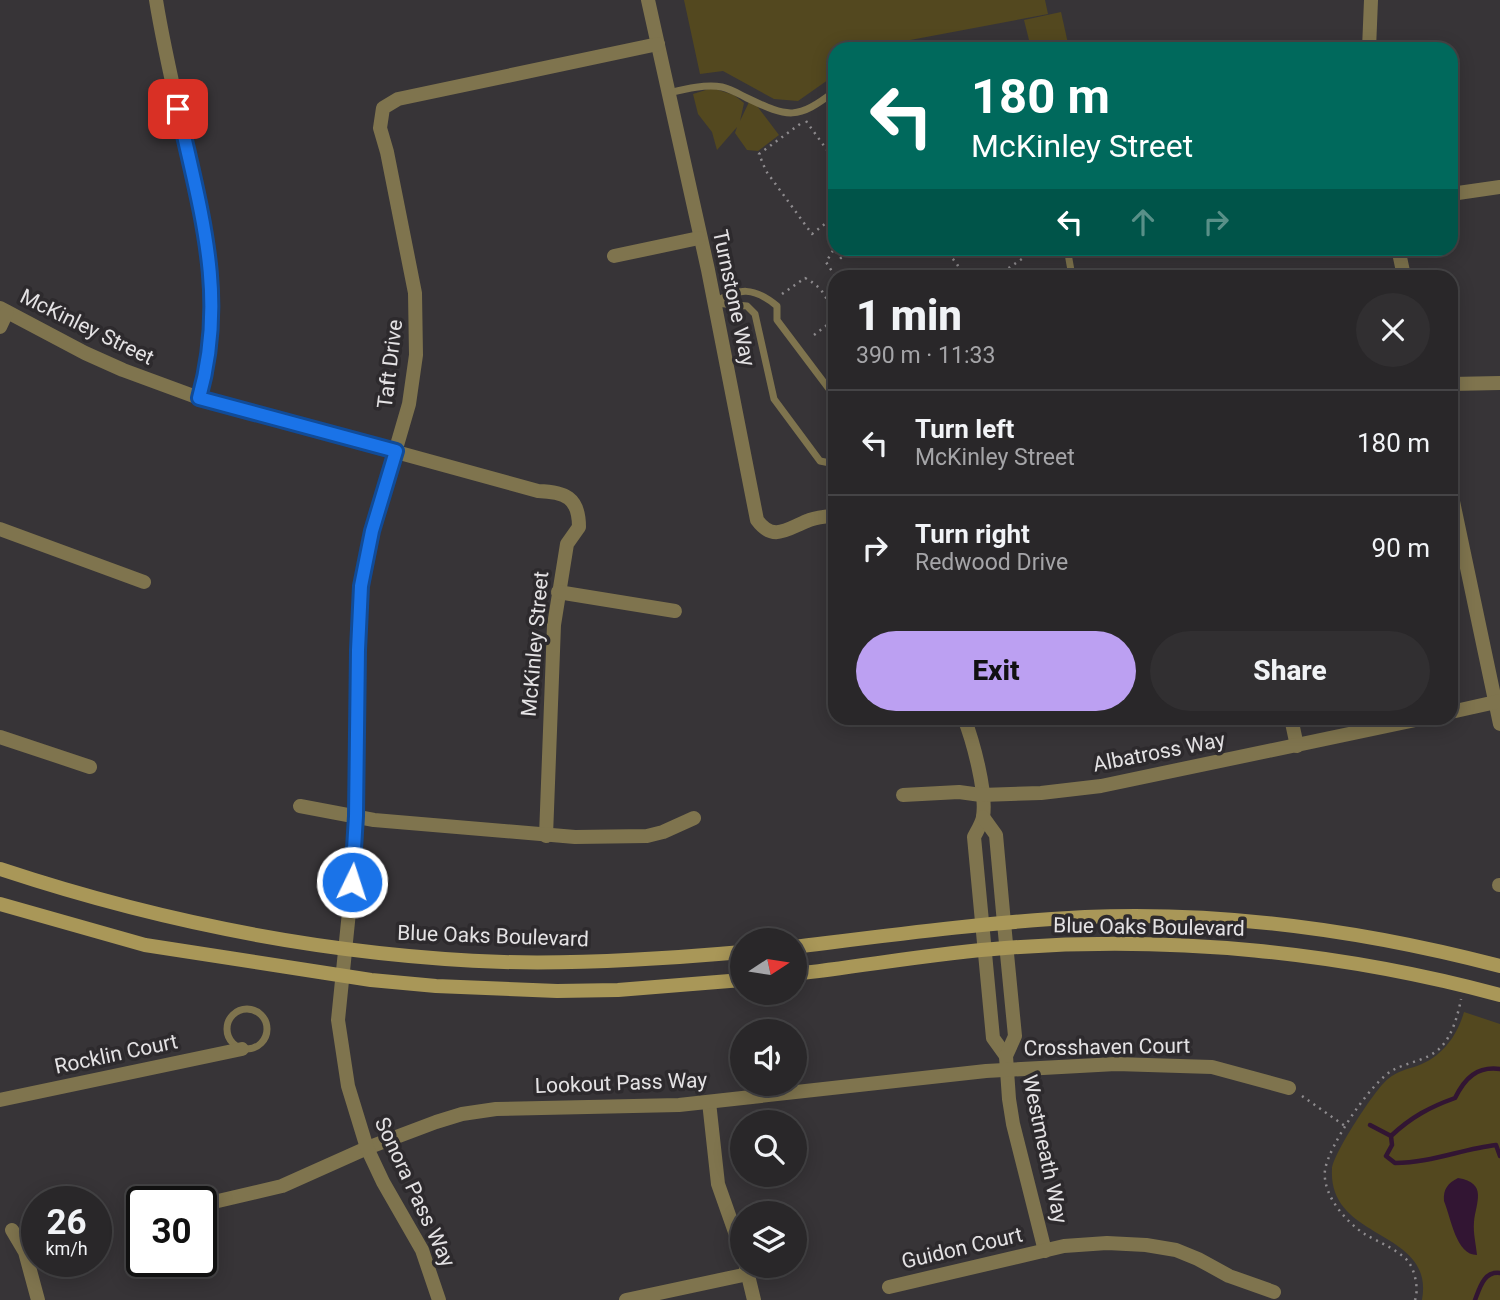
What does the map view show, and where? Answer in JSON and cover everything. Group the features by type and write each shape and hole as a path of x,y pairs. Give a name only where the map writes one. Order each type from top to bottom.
{"main road":[{"name":"Blue Oaks Boulevard","path":"0,869 74,894 176,919 278,940 345,949 438,958 530,962 617,961 730,954"},
{"path":"0,904 145,945 342,977 436,986 557,991 618,990 730,981"},
{"name":"Blue Oaks Boulevard","path":"807,945 1004,923 1086,917 1139,917 1244,922 1379,938 1500,966"},
{"name":"Blue Oaks Boulevard","path":"807,972 1006,948 1126,944 1254,950 1374,966 1500,995"}],"street":[{"path":"156,0 211,267 212,317 199,398"},
{"name":"Turnstone Way","path":"648,0 714,303 757,520 763,528 784,532 808,520 828,516"},
{"path":"1369,42 1371,0"},
{"name":"Taft Drive","path":"345,949 354,863 361,586 372,531 414,379 417,311 412,269 380,128 383,107 390,102 422,93 657,44"},
{"path":"1458,193 1500,187"},
{"path":"614,256 699,238"},
{"path":"0,327 4,310"},
{"name":"McKinley Street","path":"4,310 110,364 199,398 569,498 576,506 579,527 567,544 558,592 551,660 545,836"},
{"path":"1458,383 1500,383"},
{"path":"1458,523 1498,702 1500,724"},
{"path":"0,529 144,582"},
{"path":"558,592 675,611"},
{"path":"1458,711 1498,702"},
{"path":"966,725 971,738 983,817"},
{"path":"1292,725 1297,746"},
{"name":"Albatross Way","path":"903,795 959,792 981,795 1041,793 1101,786 1393,725"},
{"path":"0,737 90,767"},
{"path":"300,806 374,820 545,836 646,836 663,832 694,818"},
{"name":"Westmeath Way","path":"1006,1063 1015,1036 996,835 983,817 974,837 993,1038 1006,1063 1013,1124 1045,1251"},
{"name":"Sonora Pass Way","path":"345,949 338,1020 343,1063 355,1110 367,1148 383,1182 422,1250 439,1300"},
{"name":"Rocklin Court","path":"0,1100 242,1049"},
{"name":"Crosshaven Court","path":"1006,1063 1189,1065 1225,1070 1289,1088"},
{"name":"Lookout Pass Way","path":"217,1201 282,1186 367,1148 462,1114 496,1109 654,1106 709,1102 1006,1063"},
{"path":"709,1102 718,1184 730,1218"},
{"path":"12,1230 25,1252 38,1300"},
{"name":"Guidon Court","path":"889,1287 1064,1246 1107,1243 1159,1246 1198,1259 1229,1276 1274,1292"},
{"path":"626,1300 730,1273"},
{"path":"749,1278 754,1300"}],"lane":[{"path":"668,93 722,87 771,110 797,113 811,109 828,96"},
{"path":"714,303 728,294 749,291 767,298 777,306 776,320 828,388"},
{"path":"714,303 747,306 755,314 774,399 820,461 828,463"},
{"path":"758,324 776,320"},
{"path":"250,1008 259,1012 268,1028 264,1041 256,1048 242,1049 230,1041 226,1030 229,1018 238,1010 250,1008"}],"path":[{"path":"828,151 805,120 760,154 766,171 812,234 828,221"},
{"path":"1006,270 1026,256"},
{"path":"782,294 805,278 824,293 828,304"},
{"path":"814,335 828,324"},
{"path":"1415,1300 1416,1281 1408,1261 1363,1233 1341,1213 1328,1191 1325,1172 1329,1156 1345,1126 1380,1080 1392,1071 1440,1049 1448,1038 1459,1011 1464,985"},
{"path":"1289,1088 1345,1126"}],"shaded area":[{"path":"684,0 1045,0 1048,14 900,42 828,42 828,80 798,101 774,99 723,71 700,74"},
{"path":"1061,12 1068,42 1032,42 1024,20"},
{"path":"712,88 734,95 744,103 740,121 749,102 757,106 779,135 758,151 747,150 735,133 737,127 717,150 712,132 698,114 693,94"},
{"path":"1464,1012 1500,1024 1500,1300 1422,1300 1422,1277 1413,1259 1346,1210 1335,1193 1332,1169 1347,1137 1382,1085 1394,1074 1426,1062 1441,1051 1453,1037"},
{"path":"1458,1178 1473,1184 1477,1189 1474,1226 1477,1255 1464,1249 1459,1242 1444,1201 1447,1187"}],"waterway":[{"path":"1500,1069 1478,1072 1468,1079 1455,1098 1406,1123 1391,1136 1392,1145 1386,1156 1395,1163 1408,1162 1496,1145 1500,1156"},
{"path":"1370,1125 1391,1136"},
{"path":"1475,1300 1486,1277 1500,1273"}],"route":[{"path":"178,109 206,239 213,291 209,348 199,398 396,451 372,531 361,586 352,882"}]}
